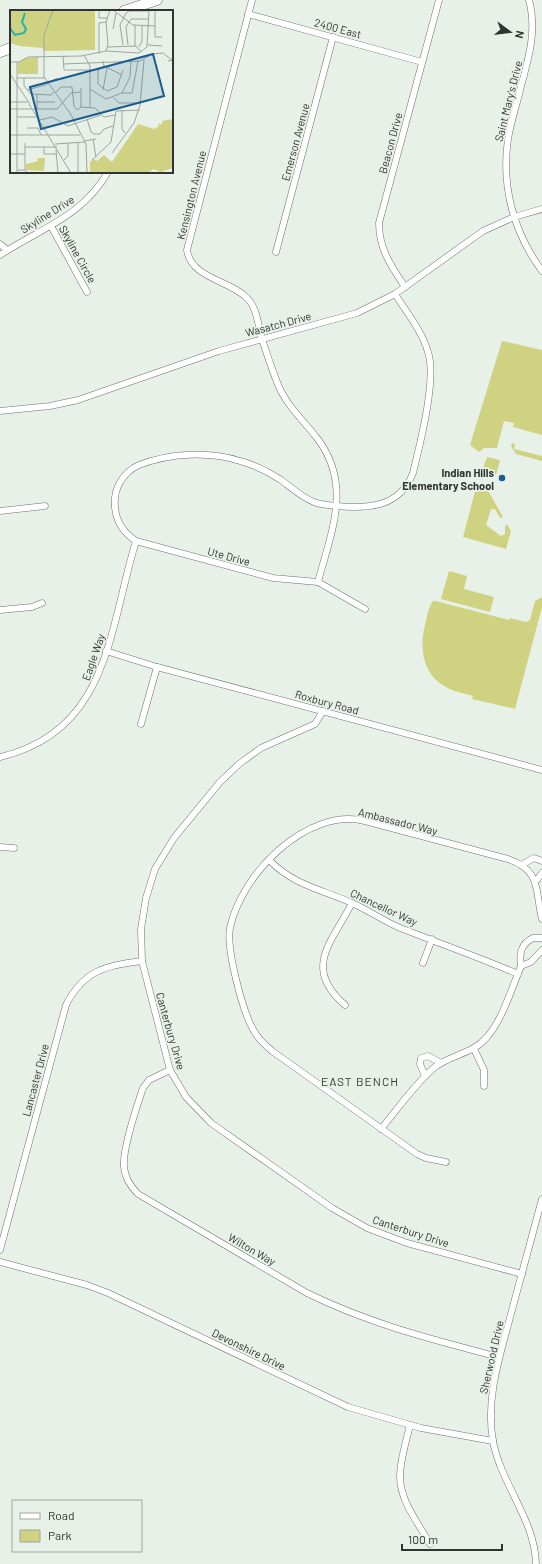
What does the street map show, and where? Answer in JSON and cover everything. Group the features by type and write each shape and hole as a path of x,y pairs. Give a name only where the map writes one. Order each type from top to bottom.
{"main road":[{"path":"127,10 157,0"},
{"path":"0,52 10,48"}],"street":[{"name":"Kensington Avenue","path":"252,0 187,250 191,262 198,269 237,291 251,303 256,314 276,381 283,395 321,444 332,464 337,480 337,506 318,582"},
{"name":"Beacon Drive","path":"405,287 384,253 380,239 379,223 440,0"},
{"name":"Saint Mary's Drive","path":"529,0 532,22 531,48 510,129 507,148 507,188 514,217 524,242 542,271"},
{"name":"2400 East","path":"248,14 422,62"},
{"name":"Emerson Avenue","path":"276,252 333,38"},
{"name":"Skyline Drive","path":"0,255 51,226 83,204 96,190 107,173"},
{"name":"Wasatch Drive","path":"0,411 50,406 78,400 102,393 177,364 262,338 350,315 395,294 490,227 514,217 542,209"},
{"name":"Skyline Circle","path":"51,226 87,292"},
{"path":"0,244 7,250"},
{"path":"136,541 125,531 117,519 114,504 117,489 122,479 133,469 142,464 168,458 202,455 240,461 272,474 301,495 313,502 324,505 356,508 386,502 404,488 413,472 430,389 432,370 429,353 423,339 395,294"},
{"path":"0,511 45,506"},
{"name":"Ute Drive","path":"136,541 273,578 318,582"},
{"name":"Eagle Way","path":"0,757 19,752 42,740 73,716 94,686 106,651 136,541"},
{"path":"318,582 365,609"},
{"path":"0,610 32,607 42,603"},
{"name":"Roxbury Road","path":"106,651 157,667 542,770"},
{"path":"141,724 157,667"},
{"name":"Canterbury Drive","path":"323,711 315,724 261,748 239,764 220,782 174,838 155,869 146,898 141,929 142,961 170,1070 186,1098 206,1120 343,1215 393,1238 522,1274"},
{"name":"Ambassador Way","path":"446,1162 421,1156 272,1051 258,1037 247,1017 232,960 230,930 234,912 243,892 254,876 287,843 300,834 328,822 350,819 508,859 521,865 530,872 536,881"},
{"path":"0,847 14,848"},
{"path":"521,865 534,858 542,861"},
{"name":"Chancellor Way","path":"269,860 295,881 352,903 398,927 432,939 518,974"},
{"path":"542,873 536,881 542,919"},
{"path":"345,1005 333,994 326,983 322,964 326,947 352,903"},
{"path":"381,1129 425,1076 441,1063 474,1049 484,1041 494,1028 518,974 521,966 519,956 524,945 533,938 542,938"},
{"path":"423,963 432,939"},
{"path":"521,966 531,962 542,950"},
{"name":"Lancaster Drive","path":"0,1250 63,1014 68,1001 80,983 99,970 112,965 142,961"},
{"path":"474,1049 484,1070 484,1086"},
{"path":"425,1076 420,1064 421,1058 428,1056 441,1063"},
{"name":"Wilton Way","path":"170,1070 148,1080 143,1088 126,1150 124,1165 125,1173 131,1185 138,1194 307,1293 330,1304 383,1325 499,1357"},
{"name":"Sherwood Drive","path":"536,1564 531,1534 498,1461 493,1441 491,1398 499,1357 542,1199"},
{"name":"Devonshire Drive","path":"0,1262 87,1285 108,1293 321,1396 360,1411 410,1425 493,1441"},
{"path":"410,1425 401,1466 401,1485 407,1503 430,1544"},
{"path":"534,1547 542,1547"}],"green space":[{"path":"502,341 542,350 542,435 513,427 514,423 504,421 497,448 484,448 479,452 470,445"},
{"path":"512,443 515,444 514,449 542,456 542,461 516,454 511,446"},
{"path":"487,457 500,460 496,475 482,471"},
{"path":"477,484 486,487 503,517 500,518 495,509 491,509 486,525 501,536 505,534 505,526 507,524 511,531 506,549 463,537"},
{"path":"449,571 467,576 464,589 494,597 490,612 441,599"},
{"path":"542,597 542,607 515,709 472,699 473,696 449,689 438,682 432,675 423,652 423,634 430,606 433,601 509,620 510,618 526,622 530,620 535,601"}],"place":[{"name":"Indian Hills Elementary School","path":"502,478"}],"district":[{"name":"EAST BENCH","path":"360,1081"}]}
